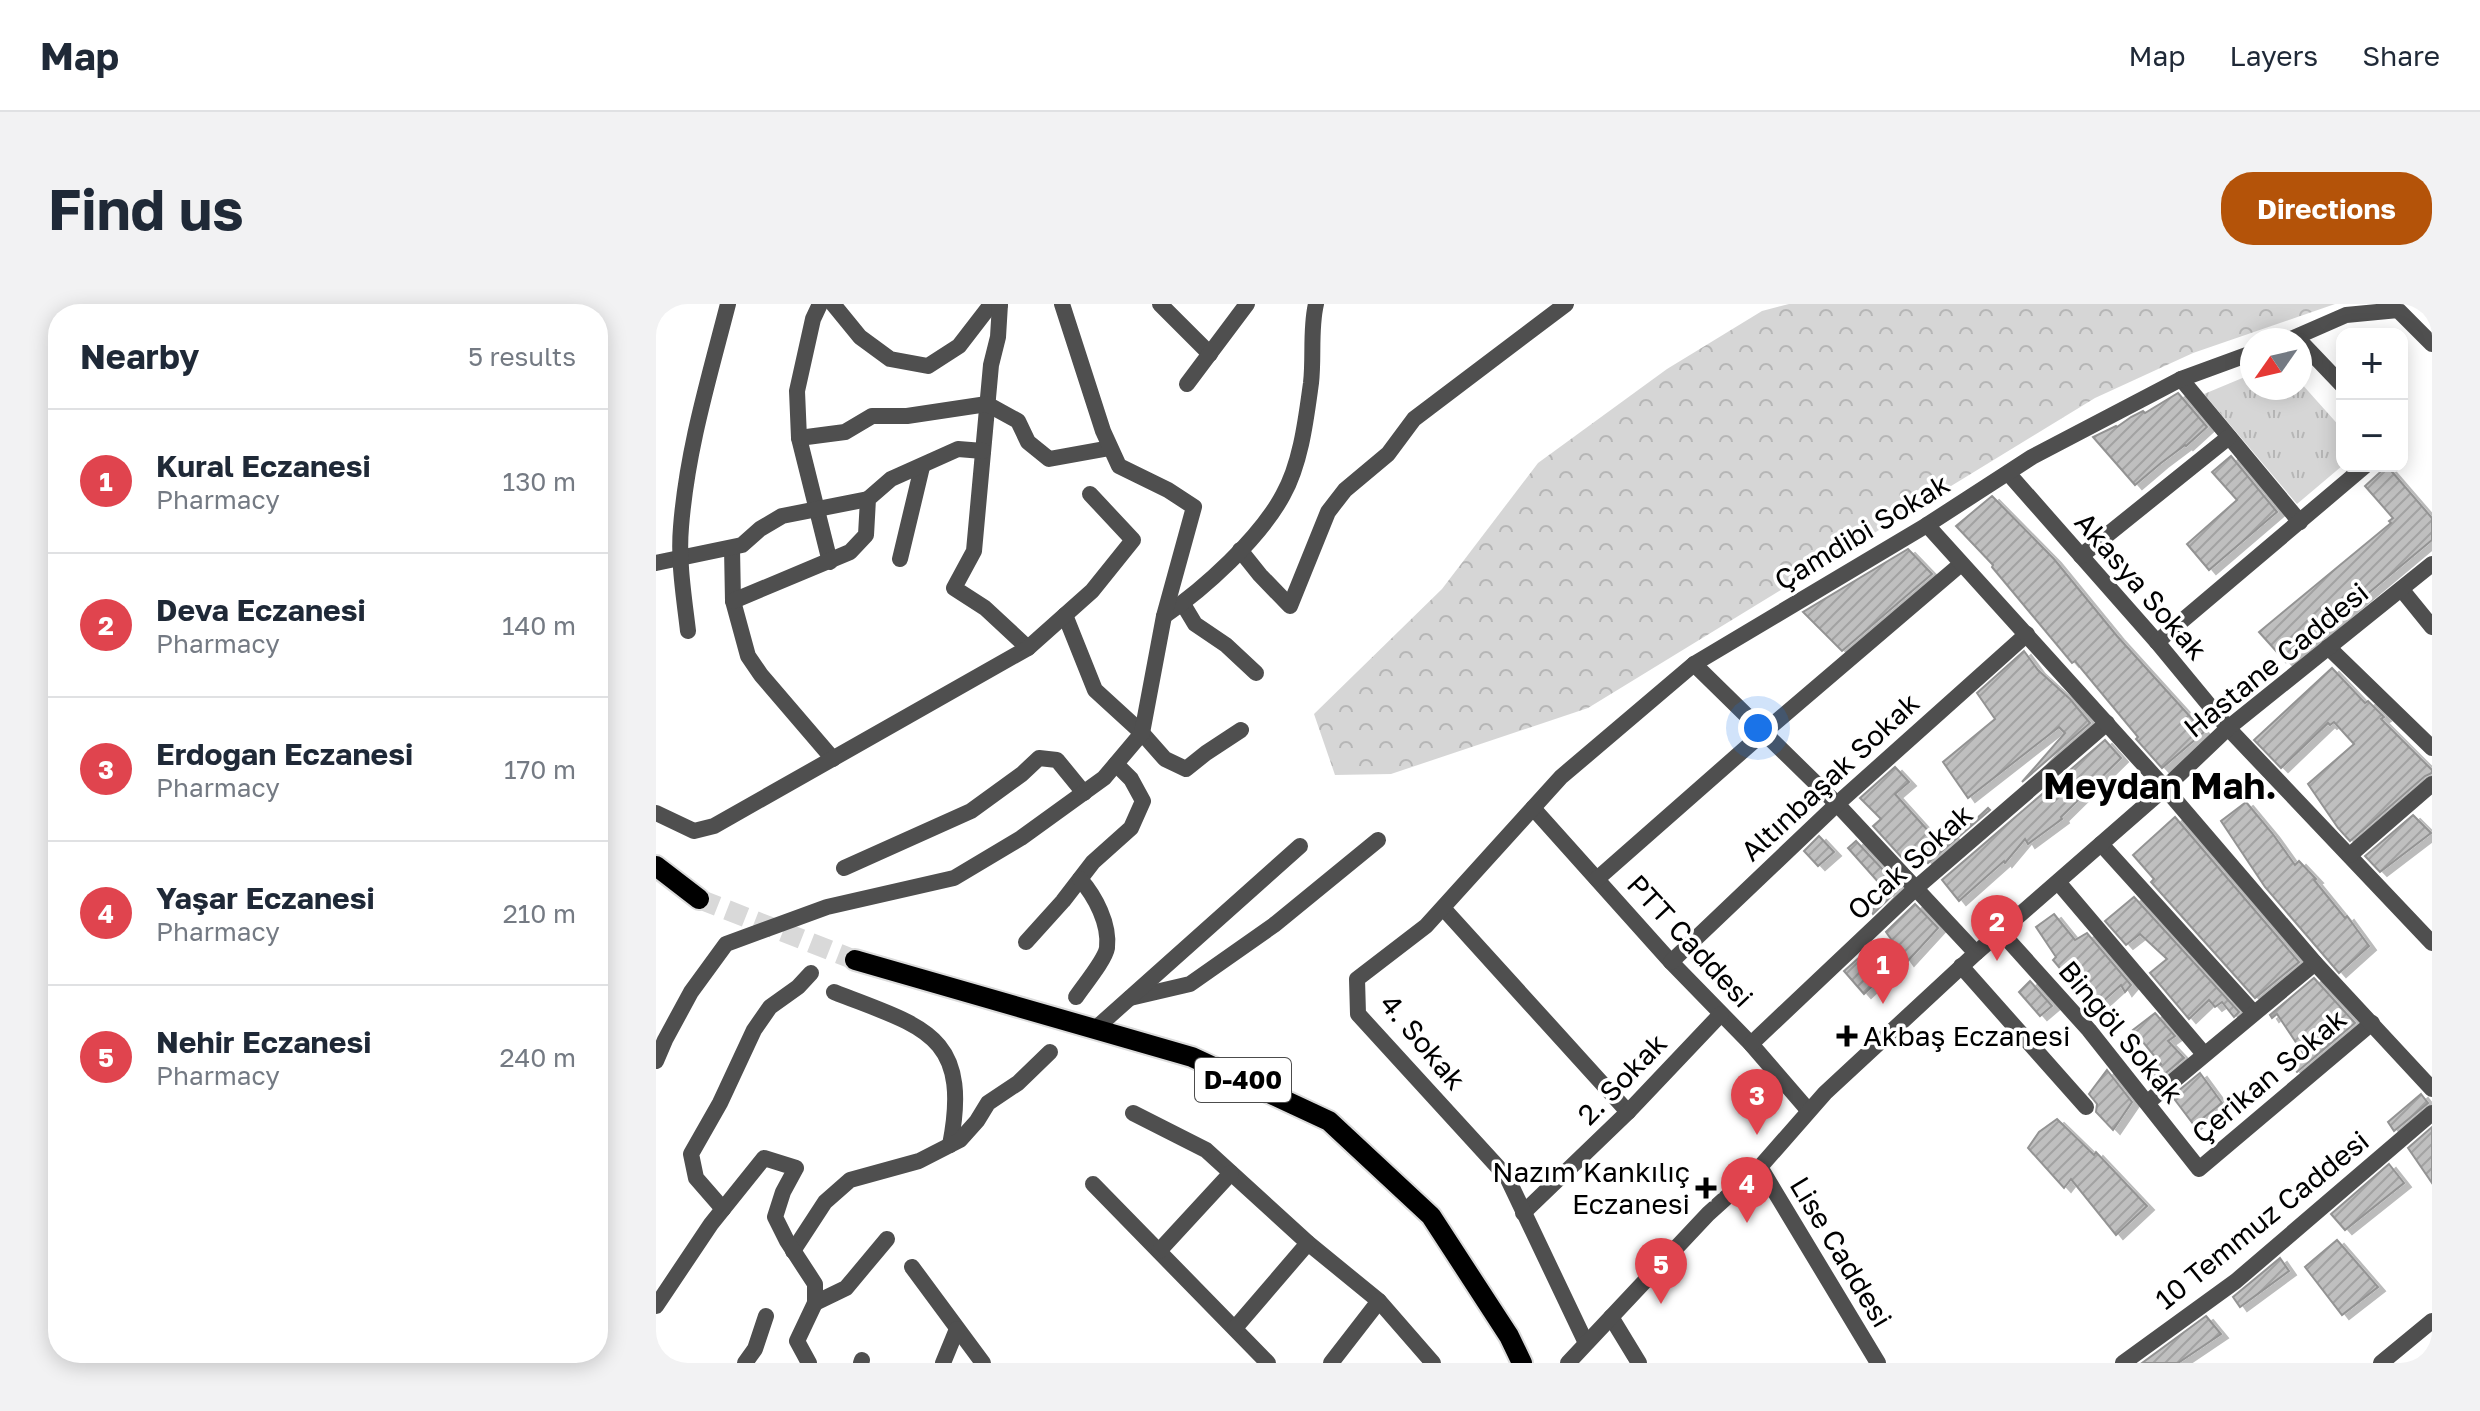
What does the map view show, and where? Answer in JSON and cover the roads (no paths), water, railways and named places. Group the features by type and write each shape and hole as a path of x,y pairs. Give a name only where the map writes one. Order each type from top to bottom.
{"main road":[{"path":"656,866 699,899"},
{"name":"D-400","path":"855,960 1192,1057 1329,1121 1431,1216 1509,1336 1522,1363"}],"street":[{"path":"688,631 680,559 681,528 692,440 728,304"},
{"path":"820,304 813,319 797,391 799,438 830,562"},
{"path":"833,304 860,337 890,359 928,366 959,346 989,307 1000,304 998,337 991,365 974,551 954,588 985,608 1028,648"},
{"path":"656,1061 691,992 726,944 827,907 954,878 1021,838 1104,778 1142,733 1164,616 1194,507 1168,490 1119,466 1103,431 1062,304"},
{"path":"1160,304 1210,354"},
{"path":"1187,384 1247,304"},
{"path":"1164,616 1183,604 1250,540 1283,495 1298,456 1311,383 1316,304"},
{"path":"1240,550 1290,606 1328,512 1345,490 1388,454 1414,419 1566,304"},
{"path":"2312,331 2346,315 2398,310 2432,344"},
{"path":"2312,355 2336,379"},
{"name":"Çamdibi Sokak","path":"1533,808 1561,777 1694,664 1927,525 2032,457 2181,379 2240,357"},
{"path":"2181,379 2300,522"},
{"path":"799,438 845,432 872,416 907,416 987,404 1018,421 1028,442 1049,459 1110,448"},
{"path":"2081,556 2229,437"},
{"path":"656,563 742,545 782,516 868,499 891,479 958,449 983,451"},
{"path":"900,559 922,467"},
{"path":"2157,642 2358,472"},
{"name":"Akasya Sokak","path":"2008,473 2157,642 2228,728 2432,943"},
{"path":"656,813 694,831 714,826 1028,648 1092,591 1133,540 1090,494"},
{"path":"733,601 850,552 866,535 868,499"},
{"path":"1927,525 2165,788 2315,963 2432,1089"},
{"path":"732,548 733,601 748,656 833,759"},
{"path":"1597,879 1961,564"},
{"name":"Hastane Caddesi","path":"1568,1363 1708,1214 1760,1167 1808,1110 1961,966 2165,788 2228,728 2432,564"},
{"path":"2402,590 2432,627"},
{"path":"1183,604 1195,624 1226,645 1256,673"},
{"path":"1065,615 1095,690 1165,759 1186,769 1241,730"},
{"name":"Altınbaşak Sokak","path":"1671,962 1837,804 2027,634"},
{"path":"2328,647 2432,748"},
{"path":"1694,664 1837,804 1976,953"},
{"name":"Ocak Sokak","path":"1751,1044 1916,888 2107,723"},
{"path":"844,868 971,811 1039,758 1057,760 1084,793"},
{"path":"1026,942 1093,862 1131,828 1143,801 1131,779 1116,764"},
{"path":"2350,855 2432,784"},
{"name":"PTT Caddesi","path":"1533,808 1808,1110"},
{"name":"4. Sokak","path":"1533,808 1426,926 1357,979 1358,1014 1507,1177 1586,1343"},
{"path":"1130,998 1190,984 1274,925 1378,840"},
{"path":"2101,844 2254,1013"},
{"path":"1095,1029 1300,846"},
{"path":"1076,997 1107,950 1105,925 1093,894 1080,879"},
{"path":"2058,882 2204,1054"},
{"path":"1443,908 1628,1112"},
{"name":"Bingöl Sokak","path":"2000,931 2089,1030 2199,1169"},
{"path":"2148,1102 2315,963"},
{"path":"1961,966 2086,1107"},
{"path":"723,1209 696,1178 691,1154 720,1103 754,1030 770,1007 798,987 811,973"},
{"path":"834,992 912,1022 932,1036 946,1055 956,1089 950,1145"},
{"name":"2. Sokak","path":"1523,1213 1628,1112 1721,1014"},
{"name":"Çerikan Sokak","path":"2199,1169 2372,1023"},
{"path":"793,1251 825,1202 850,1180 919,1161 960,1140 988,1103 1018,1083 1050,1052"},
{"path":"1133,1113 1206,1150 1308,1243 1379,1301 1432,1362"},
{"name":"10 Temmuz Caddesi","path":"2123,1363 2236,1281 2432,1113"},
{"path":"656,1306 723,1209 764,1158 796,1168 783,1192 775,1217 815,1284 815,1303 797,1341 809,1363"},
{"name":"Lise Caddesi","path":"1760,1167 1878,1363"},
{"path":"1159,1251 1231,1173"},
{"path":"1093,1184 1268,1363"},
{"path":"815,1303 846,1288 887,1239"},
{"path":"1235,1328 1308,1243"},
{"path":"912,1267 983,1363"},
{"path":"1331,1363 1379,1301"},
{"path":"745,1363 755,1349 766,1316"},
{"path":"1611,1317 1639,1363"},
{"path":"2381,1363 2432,1321"},
{"path":"943,1363 957,1329"}],"tunnel":[{"path":"699,899 855,960"}],"place":[{"name":"Deva Eczanesi","path":"1997,961"},
{"name":"Kural Eczanesi","path":"1883,1004"},
{"name":"Akbaş Eczanesi","path":"1847,1036"},
{"name":"Erdoğan Eczanesi","path":"1757,1135"},
{"name":"Nazım Kankılıç Eczanesi","path":"1706,1188"},
{"name":"Yaşar Eczanesi","path":"1747,1223"},
{"name":"Nehir Eczanesi","path":"1661,1304"}],"district":[{"name":"Meydan Mah.","path":"2160,786"}]}
